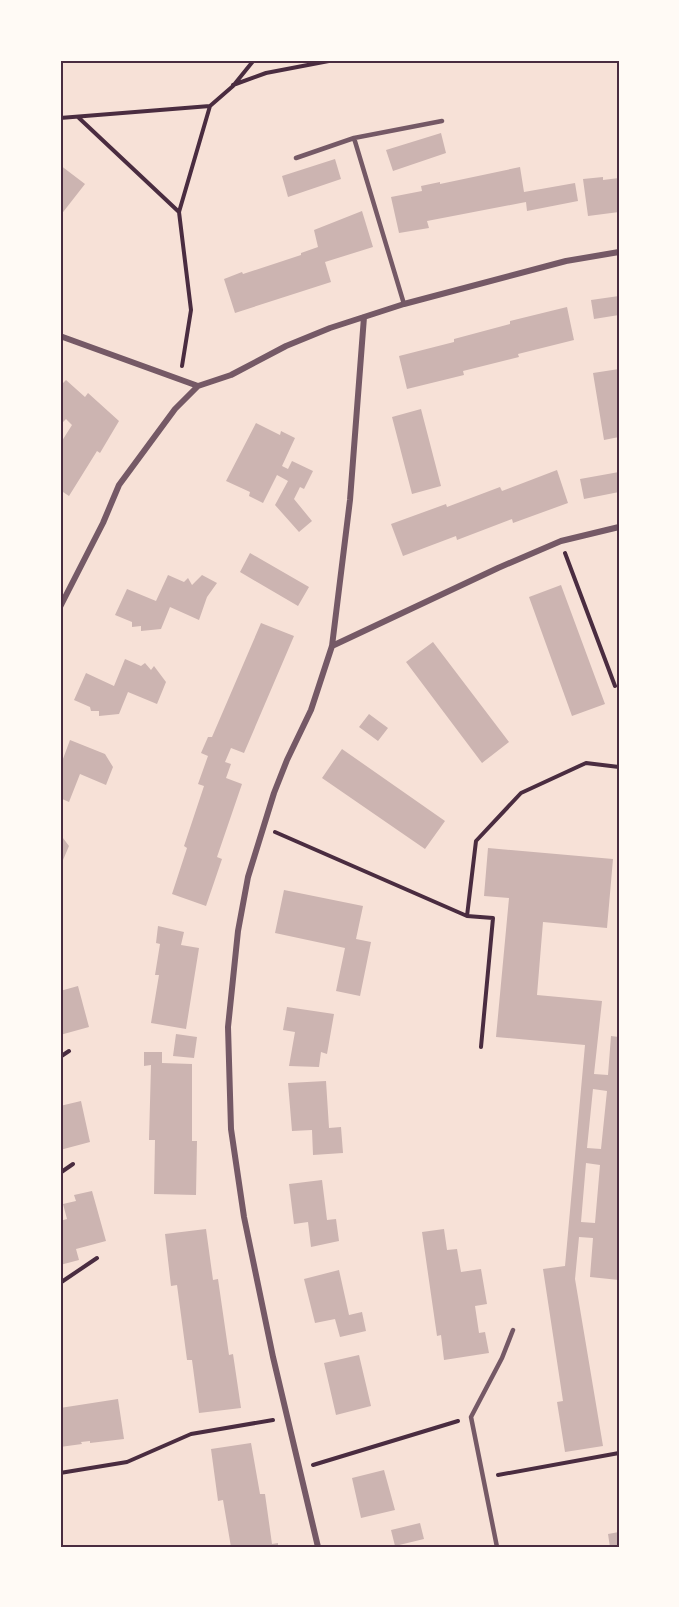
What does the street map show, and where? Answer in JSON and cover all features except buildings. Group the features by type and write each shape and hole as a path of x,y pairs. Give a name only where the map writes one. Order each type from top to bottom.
{"street":[{"path":"60,607 103,523 119,485 175,409 198,386 231,375 286,346 319,332 404,304 566,261 619,252"},
{"path":"318,1547 244,1217 231,1130 228,1027 238,931 248,877 263,826 287,760 311,710 332,646 350,500 364,317"},
{"path":"60,336 198,386"},
{"path":"332,646 561,541 619,527"}],"lane":[{"path":"296,158 354,138 442,121"},
{"path":"354,138 404,304"},
{"path":"497,1547 471,1417 502,1358 513,1330"}],"path":[{"path":"180,379 191,310 179,212 210,106 233,86 254,60"},
{"path":"233,86 266,73 334,60"},
{"path":"60,118 210,106"},
{"path":"78,118 179,212"},
{"path":"561,541 615,686"},
{"path":"467,916 476,841 521,793 586,763 619,766"},
{"path":"263,826 467,916 493,918 481,1047"},
{"path":"60,1057 69,1051"},
{"path":"60,1173 73,1164"},
{"path":"60,1283 97,1258"},
{"path":"60,1473 127,1462 190,1434 259,1424 288,1416"},
{"path":"299,1469 471,1417"},
{"path":"482,1478 619,1453"}]}
